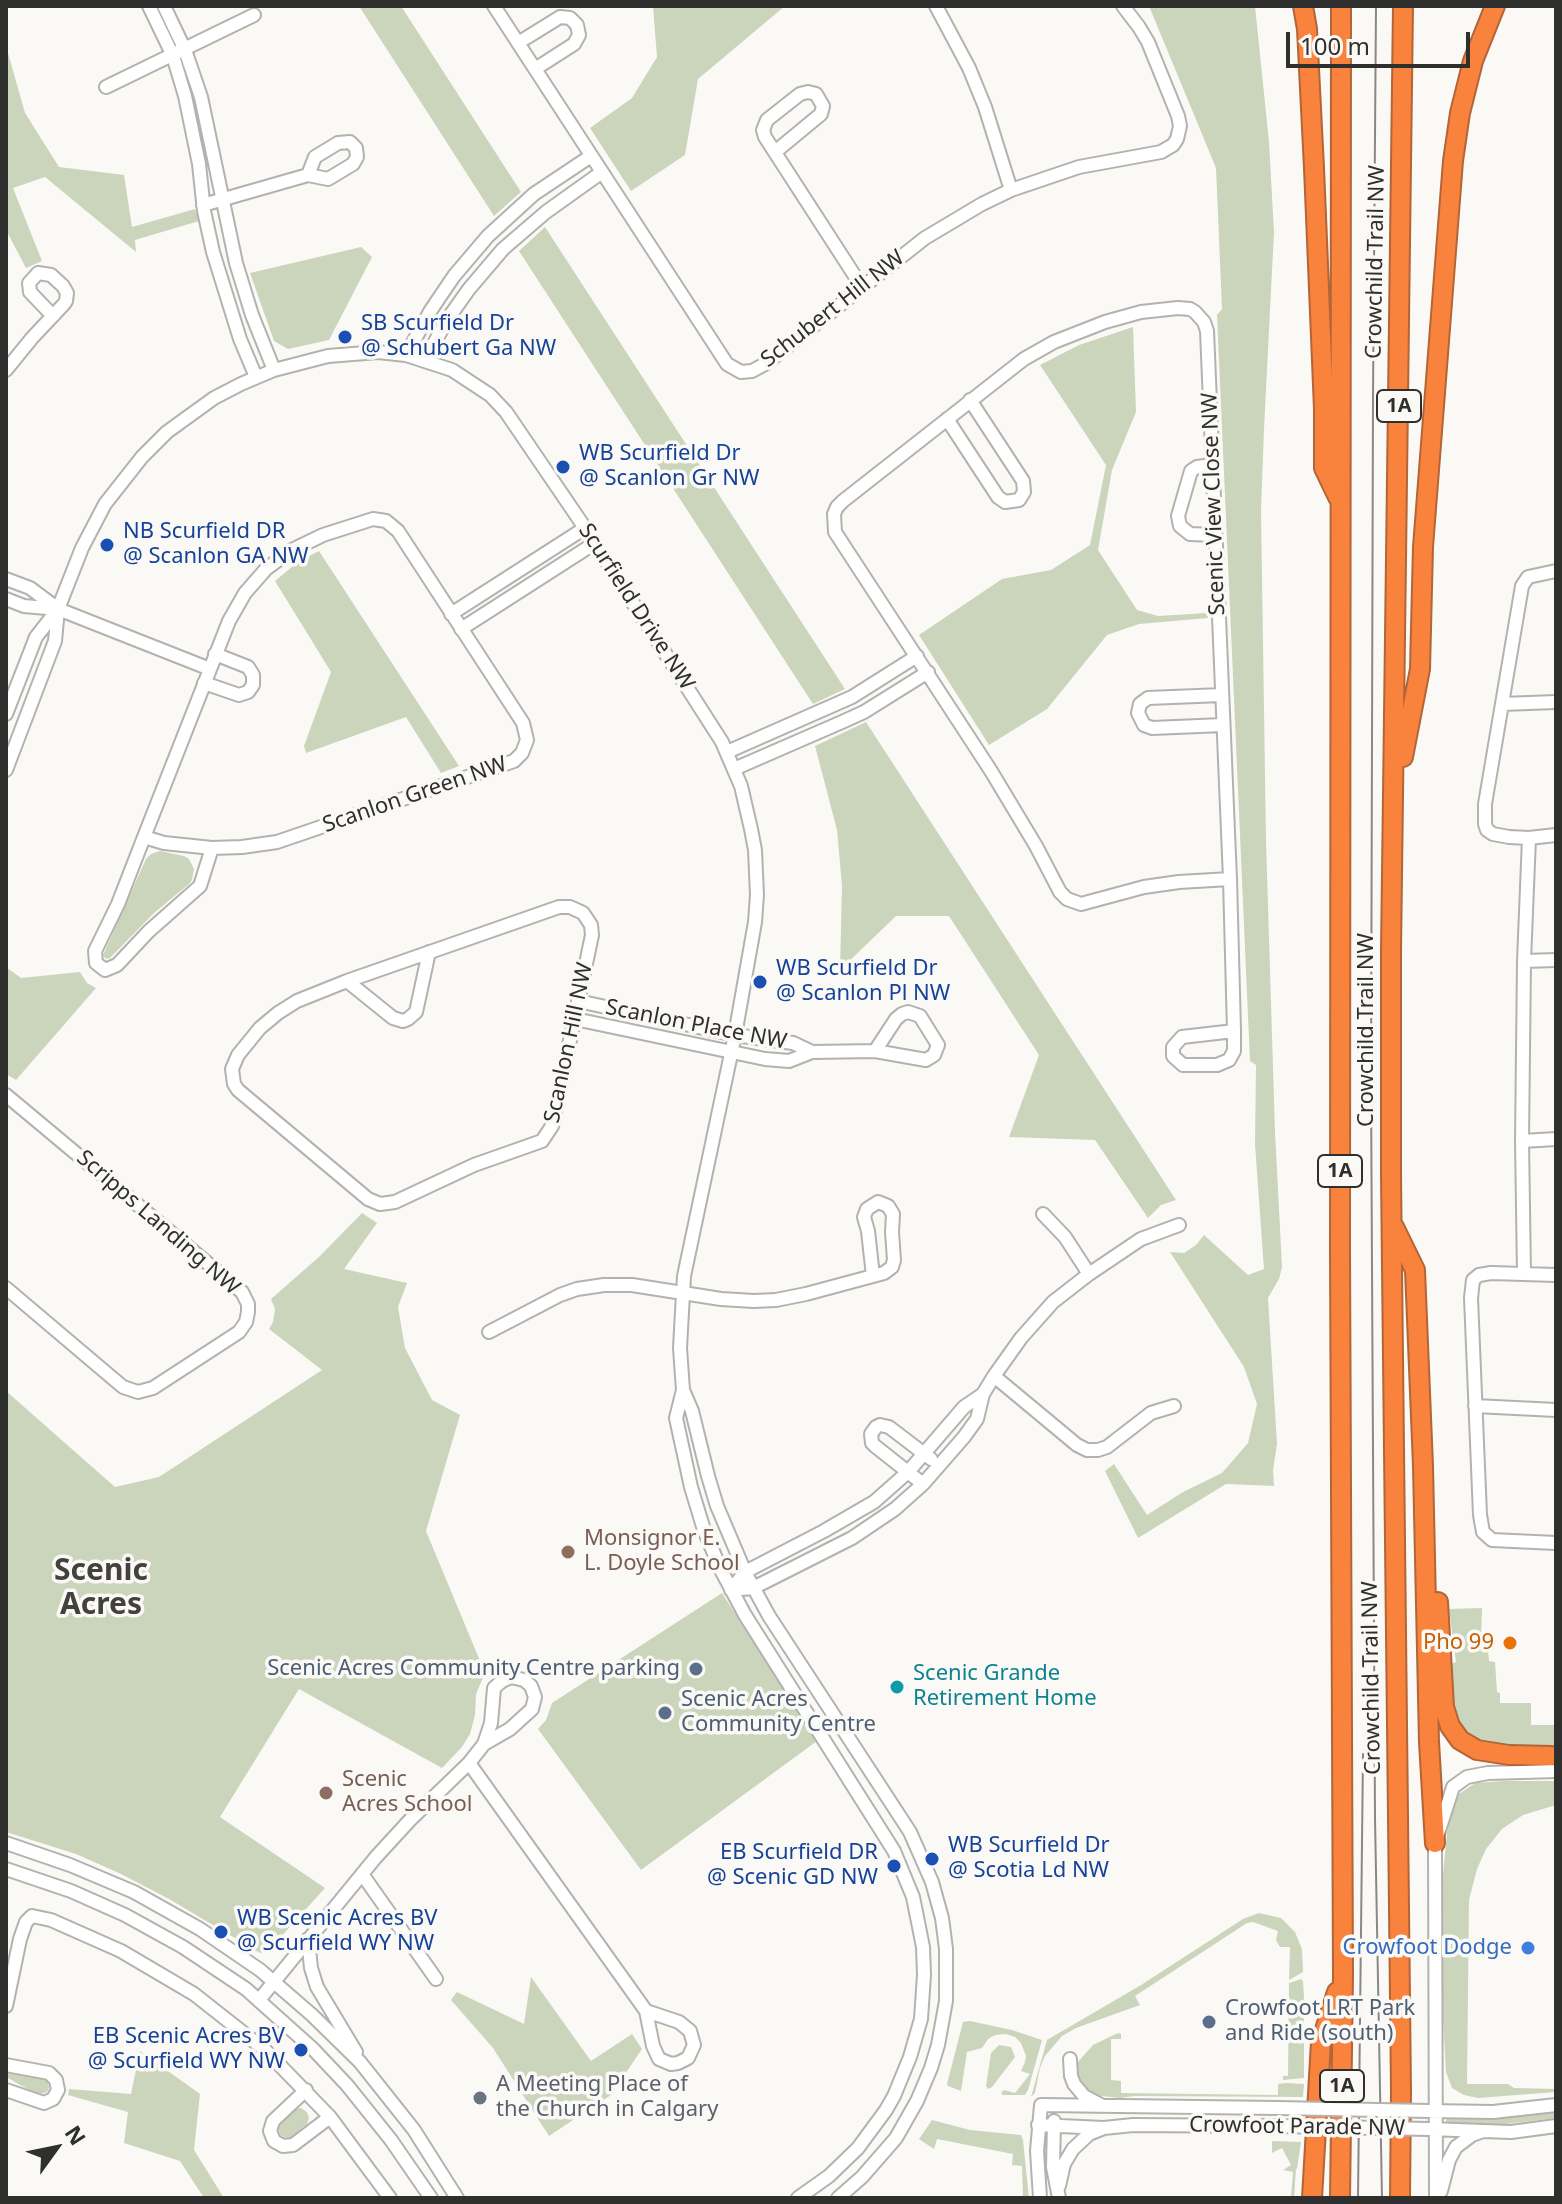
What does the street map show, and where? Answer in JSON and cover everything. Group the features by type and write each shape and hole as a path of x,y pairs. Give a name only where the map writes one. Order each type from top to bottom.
{"highway":[{"path":"1303,6 1307,29 1314,168 1324,468 1341,503"},
{"name":"Crowchild Trail NW","path":"1340,2198 1343,1975 1341,6"},
{"name":"Crowchild Trail NW","path":"1400,2198 1391,983 1403,6"},
{"path":"1394,806 1420,669 1423,547 1453,161 1460,113 1473,61 1495,6"},
{"path":"1392,1222 1415,1270 1429,1742 1435,1843"},
{"path":"1423,1466 1431,1494 1444,1707 1450,1726 1460,1740 1477,1750 1554,1764"},
{"path":"1312,2198 1321,2042 1343,1975"}],"street":[{"path":"149,6 179,53 201,97 221,200 241,280 274,370"},
{"path":"164,6 179,53 199,164 203,205 222,286 256,377"},
{"name":"Schubert Hill NW","path":"494,6 727,364 737,371 747,372 765,364 925,238 972,209 1011,190 1079,167 1161,152 1173,145 1180,126 1172,101 1148,42 1123,6"},
{"path":"936,6 985,107 1011,190"},
{"path":"106,87 254,15"},
{"path":"518,43 560,17 570,18 577,25 579,35 574,44 535,69"},
{"path":"775,152 821,114 823,106 816,94 800,94 767,120 763,130 775,152 862,287"},
{"path":"192,127 207,123"},
{"path":"406,355 446,287 488,236 534,194 591,156"},
{"path":"425,360 461,299 503,249 546,212 602,172"},
{"path":"203,205 308,175"},
{"path":"488,236 503,249"},
{"path":"222,286 241,280"},
{"name":"Scenic View Close NW","path":"1178,308 1190,309 1200,316 1207,331 1230,879 1144,887 1087,903 1067,899 928,672 835,532 834,514 837,507 947,419 1024,359 1078,331 1141,312 1178,308"},
{"path":"6,370 53,316"},
{"name":"Scurfield Drive NW","path":"6,714 36,637 58,609 91,528 105,504 142,457 190,414 256,377 310,360 358,352 406,355 452,370 476,385 506,412 595,543 727,752 751,829 757,895 751,952 682,1292 680,1348 683,1390 676,1418 704,1530 731,1590 894,1851 913,1897 923,1947 921,2019 910,2057 886,2110 846,2160 800,2198"},
{"path":"947,419 998,497 1010,503 1019,500 1024,492 1023,481 970,400"},
{"path":"1212,465 1191,471 1178,521 1190,534 1215,535"},
{"name":"Scanlon Green NW","path":"144,837 164,843 212,848 277,842 514,761 522,753 527,740 525,729 398,531 386,521 373,519 307,541 266,569 237,605 215,654 118,904 95,951 96,963 105,970 117,965 149,931 200,886 212,848"},
{"path":"451,614 585,528"},
{"path":"461,629 595,543"},
{"path":"1556,571 1528,577 1524,581 1485,804 1485,824 1493,834 1529,838 1556,835"},
{"path":"6,579 30,588 58,609 210,669"},
{"path":"6,599 24,606 58,609"},
{"name":"Scurfield Drive NW","path":"6,770 55,641 58,609"},
{"path":"204,683 239,695 248,692 253,685 253,675 248,667 215,654"},
{"path":"727,752 852,697 917,656"},
{"path":"734,769 853,717 928,672"},
{"path":"1222,695 1148,698 1140,704 1138,713 1144,725 1152,728 1223,725"},
{"path":"1502,704 1556,702"},
{"path":"1524,1274 1524,961 1529,838"},
{"path":"1230,879 1234,1031 1234,1051 1229,1060 1217,1065 1183,1065 1173,1056 1173,1047 1182,1037 1234,1031"},
{"name":"Scanlon Hill NW","path":"559,907 570,907 583,913 592,935 550,1132 542,1141 474,1165 395,1202 380,1204 368,1199 238,1090 232,1076 233,1062 260,1028 310,994 429,952 559,907"},
{"path":"347,981 393,1018 403,1021 416,1012 429,952"},
{"path":"1524,961 1556,960"},
{"name":"Scanlon Place NW","path":"578,1001 735,1035 793,1043 812,1052"},
{"name":"Scanlon Place NW","path":"575,1019 765,1059 789,1061 812,1052 875,1051 926,1060 934,1055 938,1045 920,1016 908,1012 896,1019 875,1051"},
{"name":"Scripps Landing NW","path":"6,1095 242,1292 248,1312 239,1332 153,1388 138,1392 123,1387 6,1288"},
{"path":"1522,1141 1556,1139"},
{"path":"489,1332 549,1300 577,1289 632,1285 721,1299 776,1300 873,1276 884,1273 892,1267 894,1260 893,1214 888,1206 878,1202 870,1206 864,1217 873,1276"},
{"path":"1043,1214 1065,1237 1089,1274"},
{"path":"731,1590 753,1588 869,1528 895,1509 940,1466 977,1419 983,1394 994,1376 1021,1338 1053,1302 1141,1239 1179,1225"},
{"path":"1556,1275 1479,1275 1473,1280 1471,1298 1483,1532 1492,1540 1556,1543"},
{"path":"994,1376 1087,1450 1107,1447 1151,1413 1174,1406"},
{"name":"Scurfield Drive NW","path":"683,1390 692,1411 717,1506 745,1572 776,1628 914,1839 932,1882 942,1918 946,1949 946,2001 931,2068 896,2138 871,2168 838,2198"},
{"path":"731,1590 745,1572 874,1502 908,1472 964,1407 983,1394"},
{"path":"1475,1406 1556,1410"},
{"path":"923,1484 875,1446 871,1439 873,1430 880,1425 889,1427 940,1466"},
{"path":"259,2000 362,1874 484,1744 491,1723 494,1688 506,1678 524,1680 534,1691 532,1709 510,1729 484,1744"},
{"path":"469,1763 646,2011 659,2059 671,2064 688,2058 694,2045 690,2031 679,2022 646,2011"},
{"path":"1438,2198 1432,2130 1435,1843 1453,1787 1467,1777 1554,1764"},
{"path":"854,1787 875,1777"},
{"path":"6,1843 70,1865 147,1899 200,1929 275,1982 360,2062 414,2130 457,2198"},
{"path":"6,1869 61,1887 125,1915 192,1953 259,2000 347,2085 391,2140 431,2198"},
{"path":"362,1874 436,1979"},
{"path":"6,2006 20,1939 26,1922 32,1916 42,1917 110,1946 187,1989 256,2042 330,2117 390,2198"},
{"path":"308,1939 317,1987 354,2045 360,2062"},
{"path":"1070,2059 1074,2084 1084,2096 1103,2107"},
{"path":"6,2065 49,2073 56,2080 58,2090 53,2099 44,2103 6,2090"},
{"path":"306,2090 273,2121 270,2131 274,2141 283,2146 293,2145 330,2117"},
{"name":"Crowfoot Parade NW","path":"1556,2105 1493,2112 1041,2105 1038,2125 1104,2128 1133,2125 1276,2126 1511,2132 1556,2126"},
{"path":"1056,2106 1053,2167 1059,2194"},
{"path":"1038,2125 1040,2198"},
{"path":"1059,2194 1064,2164 1073,2149 1089,2134 1104,2128"},
{"path":"1438,2198 1456,2147 1485,2130"}],"green space":[{"path":"359,6 401,6 521,192 494,216"},
{"path":"653,6 785,6 698,79 685,155 631,191 590,128 632,98 657,57"},
{"path":"1149,6 1255,6 1269,142 1274,232 1261,511 1266,841 1282,1267 1268,1298 1277,1444 1274,1486 1226,1484 1138,1538 1105,1471 1114,1464 1147,1515 1183,1492 1222,1473 1248,1443 1257,1404 1244,1367 1170,1252 1184,1253 1204,1235 1248,1275 1264,1269 1255,1144 1256,1065 1250,1061 1217,315 1222,309 1216,168"},
{"path":"6,53 25,113 59,167 124,175 132,227 195,209 199,221 135,240 136,252 45,177 13,188 42,261 26,268 6,230"},
{"path":"545,227 845,689 813,704 519,251"},
{"path":"361,247 372,257 329,340 288,349 274,341 250,273"},
{"path":"1133,327 1136,412 1112,470 1098,550 1137,610 1158,616 1207,613 1208,618 1139,624 1107,635 1047,709 989,745 919,635 1002,579 1051,570 1090,545 1106,465 1040,365 1079,345"},
{"path":"319,551 459,766 441,773 406,717 306,753 304,746 331,672 275,581 299,561"},
{"path":"866,722 1176,1200 1161,1205 1148,1218 1095,1140 1009,1137 1039,1055 949,916 896,916 840,970 842,886 837,830 815,746"},
{"path":"160,851 189,859 194,869 192,880 106,959 103,955 146,859"},
{"path":"6,967 21,978 80,972 87,983 96,988 16,1080 6,1074"},
{"path":"362,1213 377,1223 344,1269 407,1283 398,1307 405,1348 432,1400 460,1415 426,1531 485,1673 476,1694 470,1734 442,1768 299,1689 220,1817 325,1888 268,1951 260,1953 121,1874 76,1854 6,1832 6,1391 115,1487 159,1477 322,1370 269,1329 275,1309 271,1299 320,1256"},
{"path":"722,1593 817,1741 641,1870 538,1729 546,1720 552,1703"},
{"path":"1482,1608 1481,1639 1487,1640 1489,1661 1495,1662 1500,1703 1531,1703 1531,1725 1556,1725 1556,1750 1489,1747 1467,1736 1461,1728 1453,1701 1450,1664 1456,1662 1449,1609"},
{"path":"1556,1781 1556,1805 1523,1815 1502,1829 1486,1849 1477,1869 1469,1900 1467,2084 1508,2084 1514,2088 1556,2089 1556,2092 1478,2098 1452,2088 1446,2072 1442,1999 1443,1875 1447,1833 1459,1794 1475,1783"},
{"path":"1259,1913 1281,1918 1295,1932 1302,1949 1303,1972 1289,1980 1290,1947 1280,1947 1276,1940 1278,1931 1253,1922 1247,1923 1135,1996 1140,2005 1062,2036 1045,2056 1035,2093 1031,2097 1047,2040 1141,1985 1243,1919"},
{"path":"531,1977 591,2061 632,2034 642,2049 611,2095 549,2136 493,2048 451,2000 457,1992 524,2024"},
{"path":"1301,1979 1304,1998 1304,2078 1283,2080 1283,2076 1288,2076 1289,1983"},
{"path":"970,2021 1042,2040 1025,2095 1001,2093 1004,2090 1015,2093 1030,2074 1021,2071 1026,2056 1021,2043 1006,2034 995,2035 982,2048 967,2052 961,2091 948,2086 963,2022"},
{"path":"1118,2033 1121,2039 1111,2039 1111,2080 1121,2081 1121,2093 1278,2095 1278,2084 1287,2083 1304,2084 1303,2097 1120,2098 1093,2095 1080,2083 1078,2062 1093,2045"},
{"path":"999,2045 1011,2047 1015,2057 988,2089 991,2053"},
{"path":"140,2051 200,2094 194,2150 224,2198 204,2198 180,2161 124,2143 128,2112 68,2095 69,2089 131,2094"},
{"path":"7,2073 43,2079 48,2082 49,2088 38,2095 8,2078"},
{"path":"301,2108 307,2112 307,2124 289,2138 281,2136 279,2124 295,2109"},
{"path":"1556,2112 1556,2118 1505,2124 1448,2125 1445,2122 1448,2118"},
{"path":"932,2120 970,2130 1021,2135 1029,2198 1023,2198 1022,2166 1012,2165 1013,2154 937,2139 934,2149 919,2139"},
{"path":"1272,2141 1301,2142 1294,2198 1291,2198 1293,2172 1283,2170 1291,2165 1282,2148 1272,2153"}],"tram line":[{"path":"1376,6 1371,1084 1375,1818 1382,2198"},
{"path":"1358,2198 1363,1754"}],"place":[{"name":"SB Scurfield Dr @ Schubert Ga NW","path":"345,337"},
{"name":"WB Scurfield Dr @ Scanlon Gr NW","path":"563,467"},
{"name":"NB Scurfield DR @ Scanlon GA NW","path":"107,545"},
{"name":"WB Scurfield Dr @ Scanlon Pl NW","path":"760,982"},
{"name":"Monsignor E. L. Doyle School","path":"568,1552"},
{"name":"Pho 99","path":"1510,1643"},
{"name":"Scenic Acres Community Centre parking","path":"696,1669"},
{"name":"Scenic Grande Retirement Home","path":"897,1687"},
{"name":"Scenic Acres Community Centre","path":"665,1713"},
{"name":"Scenic Acres School","path":"326,1793"},
{"name":"WB Scurfield Dr @ Scotia Ld NW","path":"932,1859"},
{"name":"EB Scurfield DR @ Scenic GD NW","path":"894,1866"},
{"name":"WB Scenic Acres BV @ Scurfield WY NW","path":"221,1932"},
{"name":"Crowfoot Dodge","path":"1528,1948"},
{"name":"Crowfoot LRT Park and Ride (south)","path":"1209,2022"},
{"name":"EB Scenic Acres BV @ Scurfield WY NW","path":"301,2050"},
{"name":"A Meeting Place of the Church in Calgary","path":"480,2098"}],"district":[{"name":"Scenic Acres","path":"101,1588"}]}
